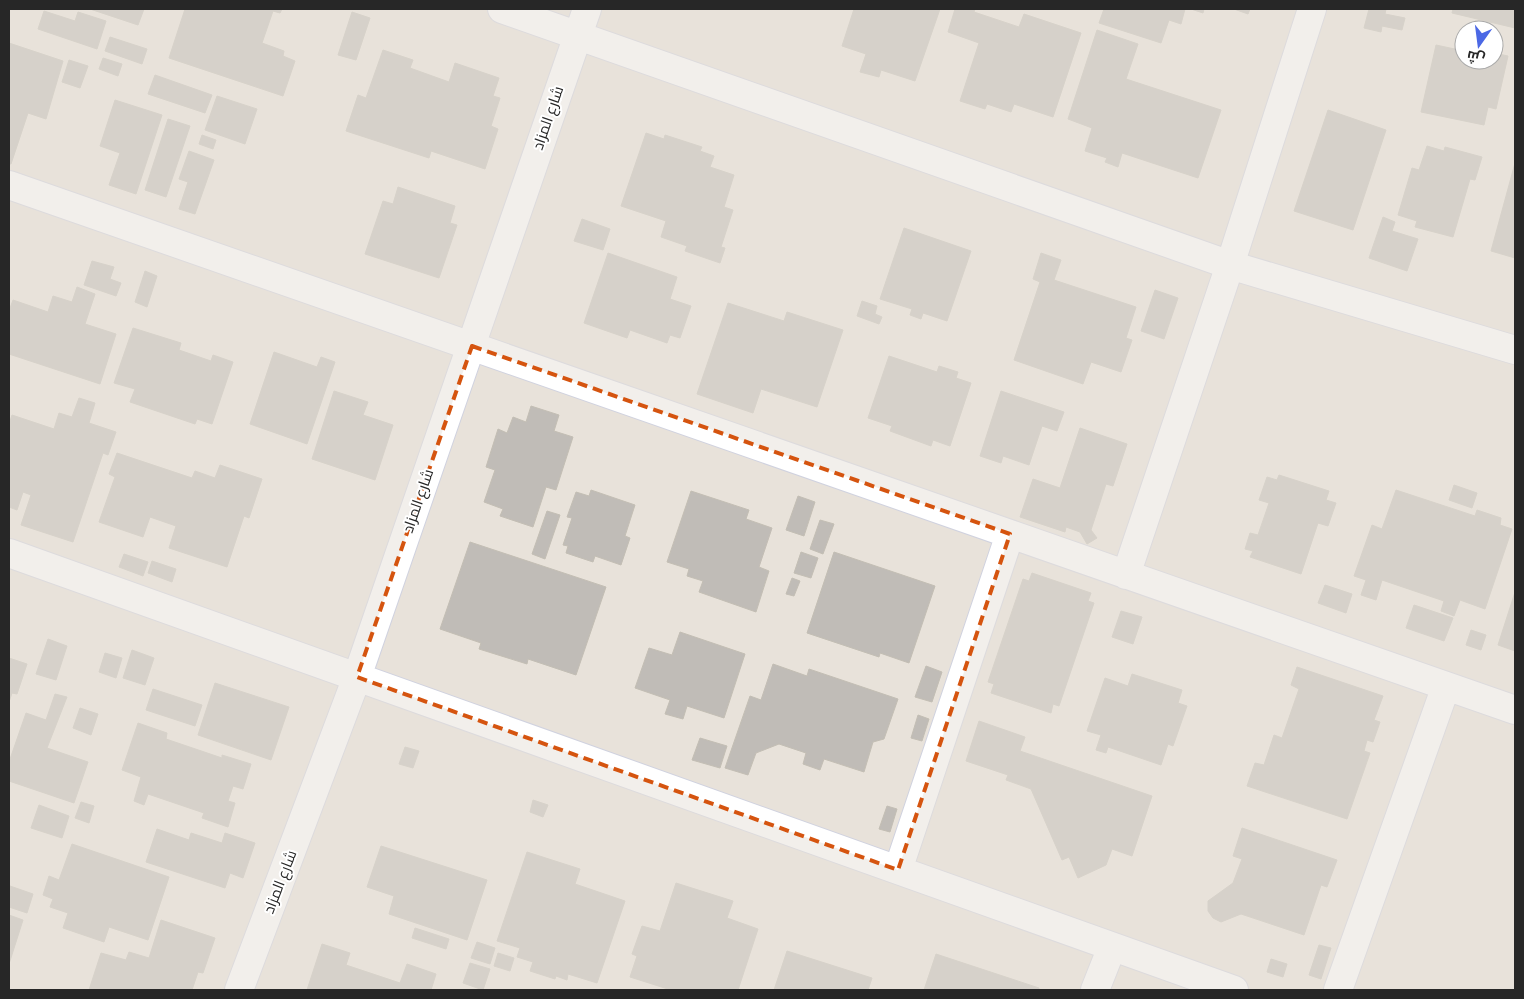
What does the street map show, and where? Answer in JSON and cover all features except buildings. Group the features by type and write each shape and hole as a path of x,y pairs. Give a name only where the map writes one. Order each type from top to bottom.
{"street":[{"path":"502,9 1230,266 1515,350"},
{"name":"شارع المزاد","path":"240,990 357,677 472,346 576,35 587,9"},
{"path":"1126,575 1230,266 1312,9"},
{"path":"9,185 1515,710"},
{"path":"898,870 1010,534"},
{"path":"9,553 1234,990"},
{"path":"1338,990 1446,686"},
{"path":"1095,990 1112,947"}],"highlighted area":[{"path":"472,346 1010,534 898,870 357,677"}]}
